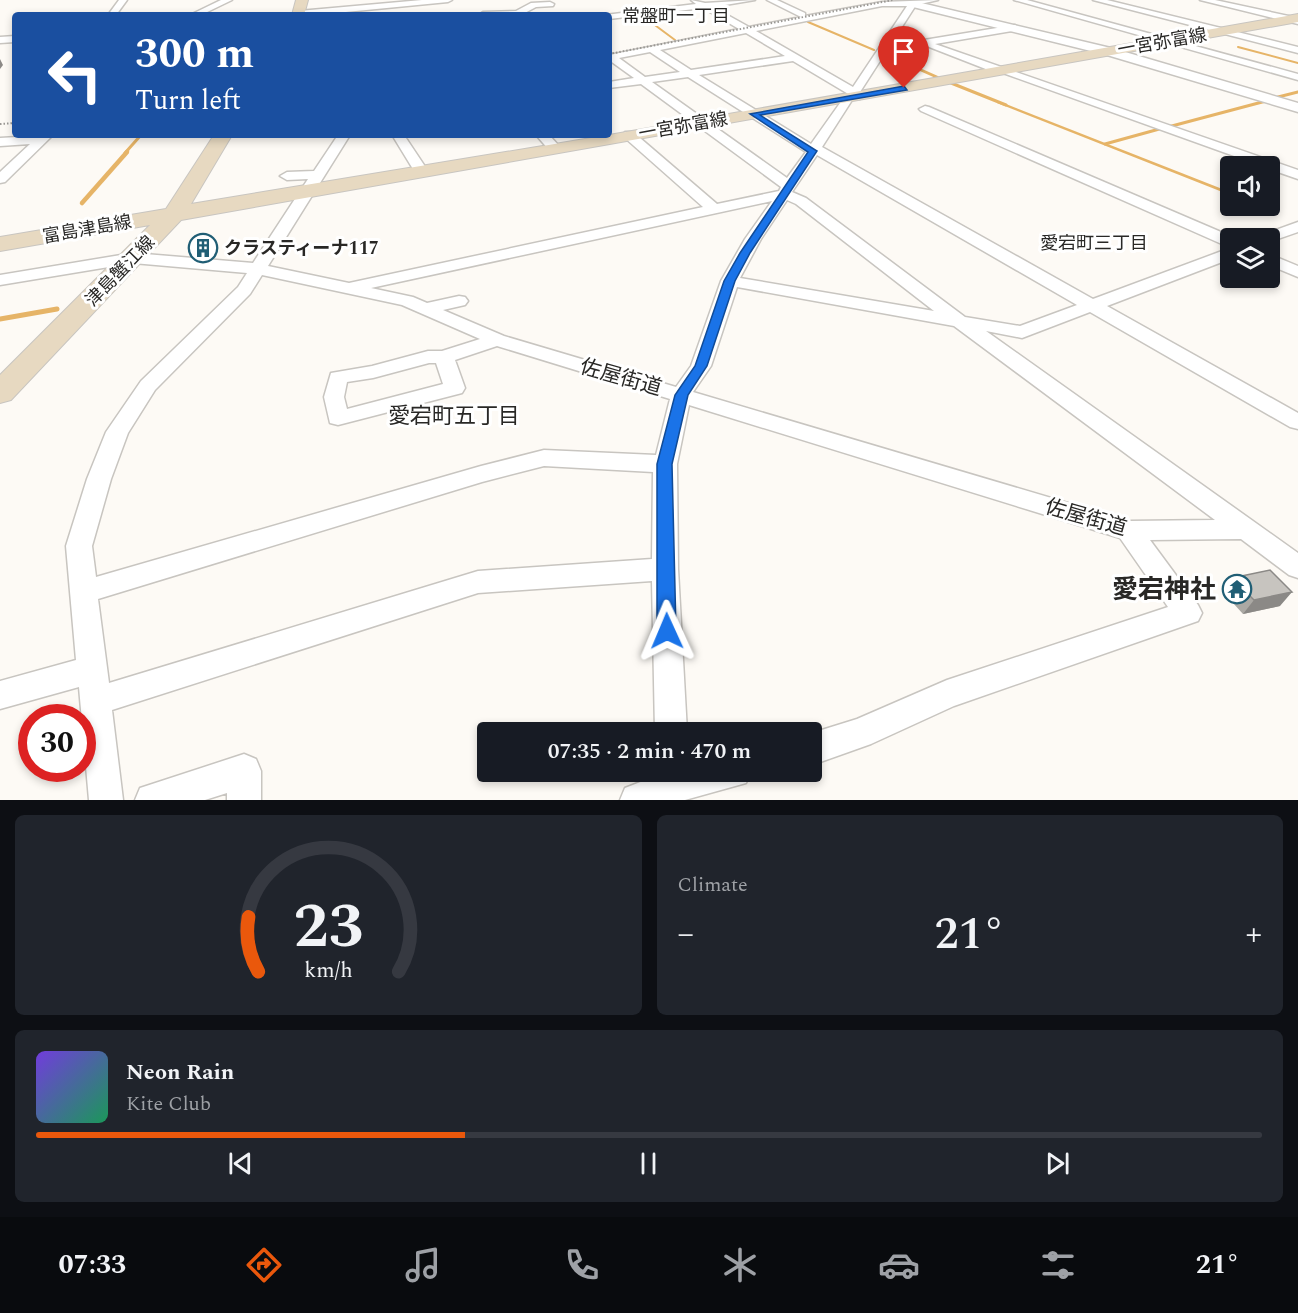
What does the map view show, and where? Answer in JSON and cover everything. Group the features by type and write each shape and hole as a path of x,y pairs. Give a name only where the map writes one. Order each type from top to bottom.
{"main road":[{"name":"一宮弥富線","path":"612,136 702,123 1295,19"},
{"name":"津島蟹江線","path":"0,393 10,374 134,258 174,214 221,138"},
{"name":"一宮弥富線","path":"174,214 314,183 421,171 548,142 594,138"},
{"name":"富島津島線","path":"0,244 174,214"}],"street":[{"path":"201,12 228,0"},
{"path":"319,12 448,0"},
{"path":"695,0 854,95"},
{"path":"612,16 707,7 751,0"},
{"path":"771,0 802,15"},
{"path":"612,57 882,4 934,0"},
{"path":"1018,0 1298,77"},
{"path":"1097,0 1298,50"},
{"path":"1204,0 1295,19"},
{"path":"909,2 1111,52 1298,108"},
{"path":"671,722 665,569 665,464 681,395 701,366 730,281 753,239 854,95 891,38 909,2"},
{"path":"520,12 534,5 551,4"},
{"path":"630,7 638,13"},
{"path":"924,43 1015,28"},
{"path":"891,38 902,40"},
{"path":"913,41 1298,175"},
{"path":"651,50 814,150 1298,422"},
{"path":"612,58 702,123 936,304 1298,567"},
{"path":"612,85 795,58"},
{"path":"612,69 624,67"},
{"path":"925,109 1220,238"},
{"path":"629,135 714,209"},
{"path":"0,142 44,138"},
{"path":"0,179 44,138"},
{"path":"106,800 79,546 96,489 117,432 148,387 244,290 342,138"},
{"path":"400,138 421,171"},
{"path":"287,176 314,183"},
{"path":"350,288 714,209 786,190"},
{"path":"1280,234 1298,227"},
{"path":"730,281 1022,332 1220,257"},
{"name":"佐屋街道","path":"0,280 134,258 259,269 407,301 497,340 1129,531 1246,529"},
{"path":"1280,265 1298,272"},
{"path":"426,309 459,301"},
{"path":"444,357 455,388 338,418 334,397 338,377 373,372 428,357 444,357 497,340"},
{"path":"83,592 471,477 544,458 592,458 665,464"},
{"path":"822,746 860,733 947,694 1188,613 1129,531"},
{"path":"96,701 478,582 665,569"},
{"path":"0,695 92,670"},
{"path":"152,800 244,771 244,800"},
{"path":"637,800 690,782"}],"shaded area":[{"path":"1001,102 1220,188 1220,191 997,103"}],"building":[{"path":"1270,570 1292,592 1254,600 1232,578"}],"waterway":[{"path":"640,14 675,40"},
{"path":"808,22 874,50"},
{"path":"1238,47 1298,63"},
{"path":"885,55 915,68"},
{"path":"912,66 939,78"},
{"path":"951,83 1006,105"},
{"path":"1278,97 1298,92"},
{"path":"1168,127 1266,101"},
{"path":"1105,144 1163,128"},
{"path":"125,153 138,138"},
{"path":"82,203 127,152"},
{"path":"0,319 57,309"}],"railway":[{"path":"612,53 893,0"},
{"path":"0,124 12,123"}],"place":[{"name":"クラスティーナ117","path":"203,248"},
{"name":"愛宕神社","path":"1237,589"}],"district":[{"name":"常盤町一丁目","path":"676,16"},
{"name":"愛宕町三丁目","path":"1094,243"},
{"name":"愛宕町五丁目","path":"454,415"}],"route":[{"path":"667,631 665,464 681,395 701,366 730,281 745,253 813,151 753,114 904,88"}]}
